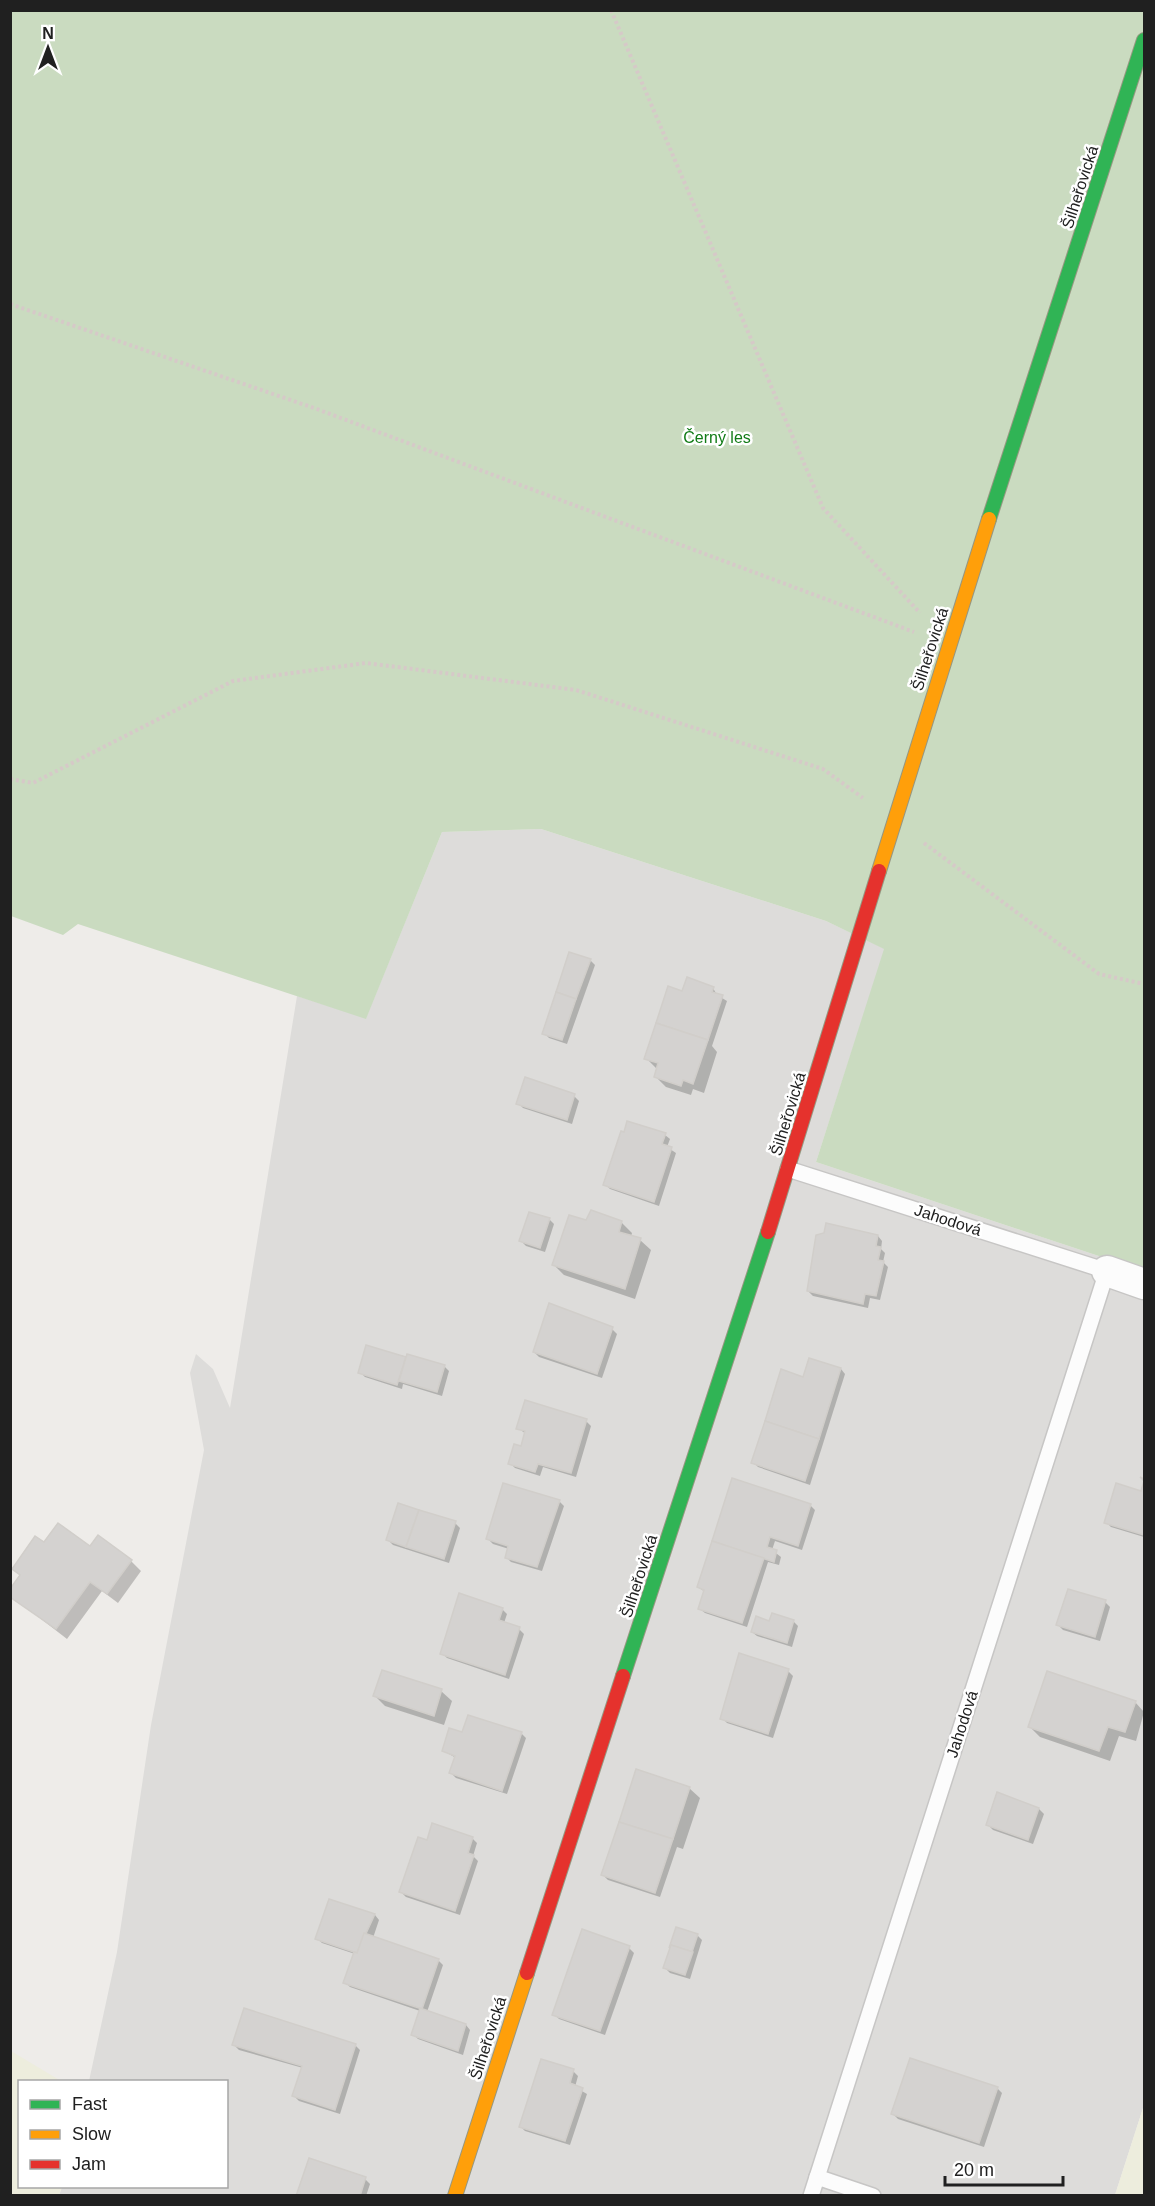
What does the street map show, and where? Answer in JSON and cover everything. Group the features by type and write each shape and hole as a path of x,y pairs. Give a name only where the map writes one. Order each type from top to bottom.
{"street":[{"name":"Šilheřovická","path":"454,2196 788,1169 948,645 1144,40"},
{"name":"Jahodová","path":"1107,1271 1144,1284"}],"lane":[{"name":"Jahodová","path":"788,1169 1107,1271 811,2196"},
{"path":"817,2177 873,2196"}],"path":[{"path":"611,10 823,507 948,645"},
{"path":"10,304 314,408 948,645"},
{"path":"10,779 33,783 233,681 366,663 576,690 823,769 1099,974 1144,984"}],"shaded area":[{"path":"541,829 826,921 885,949 816,1162 1144,1271 1144,2105 1115,2195 59,2196 62,2188 228,2188 228,2080 89,2080 117,1952 151,1725 204,1450 190,1373 196,1354 213,1369 230,1408 297,996 366,1018 442,832"}],"green space":[{"name":"Černý les","path":"11,11 1144,11 1144,1271 816,1162 884,949 826,921 541,829 442,832 366,1019 78,924 63,935 11,916"},
{"path":"11,2051 59,2080 18,2080 18,2188 62,2188 59,2195 11,2195"},
{"path":"1144,2105 1144,2195 1115,2195"}],"building":[{"path":"569,952 591,959 576,999 556,992"},
{"path":"687,977 714,987 712,992 723,995 708,1040 656,1023 668,986 682,991"},
{"path":"556,992 576,999 562,1040 542,1034"},
{"path":"656,1023 708,1040 693,1084 683,1080 681,1086 654,1077 658,1063 644,1059"},
{"path":"525,1077 575,1094 567,1120 516,1104"},
{"path":"627,1121 666,1133 662,1144 672,1147 654,1202 603,1185 621,1131 624,1132"},
{"path":"591,1210 622,1221 619,1232 641,1238 625,1289 552,1265 569,1215 586,1220"},
{"path":"529,1212 550,1218 540,1248 519,1241"},
{"path":"826,1223 878,1235 876,1246 881,1247 878,1260 884,1261 876,1296 865,1294 863,1304 807,1291 816,1235 824,1233"},
{"path":"549,1303 613,1327 597,1374 533,1352"},
{"path":"366,1345 406,1357 397,1385 358,1373"},
{"path":"407,1354 445,1365 437,1392 399,1381"},
{"path":"809,1358 841,1368 819,1439 765,1421 781,1369 803,1377"},
{"path":"525,1400 587,1419 571,1473 538,1464 535,1472 508,1464 514,1444 521,1446 525,1431 516,1429"},
{"path":"765,1421 819,1439 805,1481 751,1463"},
{"path":"732,1478 811,1504 798,1546 770,1537 767,1547 777,1550 774,1562 712,1541"},
{"path":"1144,1481 1144,1535 1104,1523 1116,1483 1141,1491"},
{"path":"503,1483 560,1500 537,1567 505,1558 508,1546 486,1539"},
{"path":"398,1503 419,1510 406,1547 386,1540"},
{"path":"419,1510 456,1521 444,1559 406,1547"},
{"path":"58,1523 90,1546 98,1535 132,1560 107,1594 90,1582 56,1629 10,1597 10,1589 20,1575 12,1569 35,1536 44,1542"},
{"path":"712,1541 764,1558 742,1623 698,1609 704,1590 697,1587"},
{"path":"1068,1589 1106,1600 1095,1637 1056,1625"},
{"path":"459,1593 503,1608 499,1620 520,1627 505,1675 440,1654"},
{"path":"772,1613 794,1620 787,1643 751,1632 756,1616 769,1621"},
{"path":"739,1653 789,1669 768,1734 720,1719"},
{"path":"382,1670 442,1689 434,1716 373,1696"},
{"path":"1047,1671 1136,1701 1125,1732 1108,1727 1099,1751 1028,1727"},
{"path":"468,1715 522,1732 502,1791 449,1773 455,1756 442,1751 449,1728 462,1732"},
{"path":"636,1769 690,1787 673,1839 619,1822"},
{"path":"997,1792 1039,1808 1028,1840 986,1825"},
{"path":"619,1822 673,1839 655,1893 601,1875"},
{"path":"432,1823 473,1837 468,1853 474,1855 455,1911 399,1892 418,1837 427,1840"},
{"path":"329,1899 375,1914 357,1953 315,1939"},
{"path":"676,1927 698,1934 692,1952 671,1945 669,1948"},
{"path":"582,1929 630,1946 600,2031 552,2015"},
{"path":"364,1933 439,1959 422,2009 343,1983 354,1952 357,1953"},
{"path":"671,1945 693,1952 685,1975 663,1968"},
{"path":"244,2008 356,2044 335,2110 292,2096 302,2066 232,2045"},
{"path":"420,2008 466,2024 458,2051 411,2035"},
{"path":"910,2058 998,2087 979,2143 891,2114"},
{"path":"541,2059 574,2069 570,2083 583,2088 565,2141 519,2127"},
{"path":"309,2158 366,2177 360,2196 296,2196"}],"traffic: fast":[{"path":"989,519 1144,40"},
{"path":"623,1676 768,1232"}],"traffic: slow":[{"path":"879,871 989,519"},
{"path":"455,2196 527,1973"}],"traffic: jam":[{"path":"768,1232 879,871"},
{"path":"527,1973 623,1676"}]}
